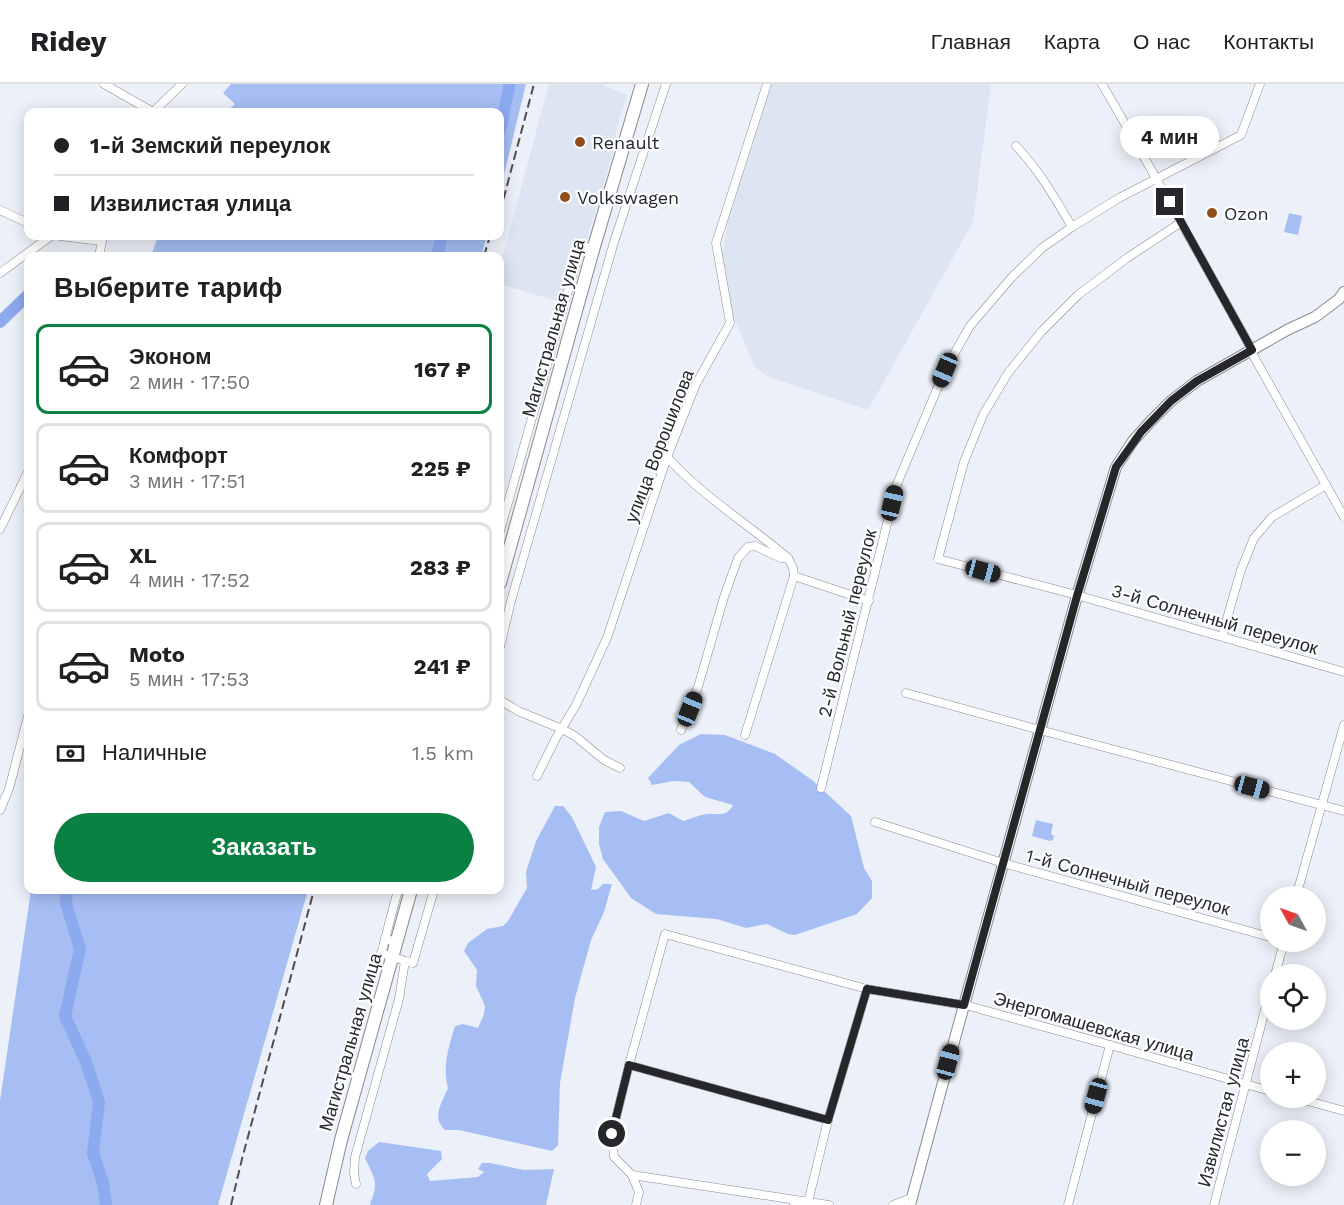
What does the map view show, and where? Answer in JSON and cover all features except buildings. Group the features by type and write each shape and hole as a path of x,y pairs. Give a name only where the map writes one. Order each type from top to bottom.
{"main road":[{"name":"Магистральная улица","path":"504,569 642,84"},
{"name":"Магистральная улица","path":"326,1205 341,1140 393,957 391,941 409,894"}],"street":[{"path":"104,84 146,108"},
{"path":"157,108 182,84"},
{"path":"504,630 614,242 666,84"},
{"name":"улица Ворошилова","path":"537,776 576,705 607,638 667,457 696,384 730,323 716,243 767,84"},
{"path":"1102,84 1158,180 1344,517"},
{"name":"2-й Вольный переулок","path":"821,788 897,484 945,370 970,326 1012,277 1042,249 1072,227 1119,198 1158,180 1241,135 1260,84"},
{"path":"1016,146 1045,182 1072,227"},
{"path":"0,210 24,221"},
{"name":"3-й Солнечный переулок","path":"1180,223 1127,258 1078,296 1041,332 1008,373 983,415 964,462 938,559 1222,636 1344,672"},
{"path":"29,252 45,240"},
{"path":"504,517 581,245 593,250"},
{"path":"0,273 24,256"},
{"path":"893,1205 911,1202 1077,596 1116,467 1133,441 1150,422 1171,401 1197,381 1287,330 1315,317 1339,299 1344,292"},
{"path":"667,457 714,500 788,558 793,568 794,576 745,735"},
{"path":"0,530 24,480"},
{"path":"1222,636 1241,570 1254,538 1272,517 1326,485"},
{"path":"681,730 698,687 724,597 738,558 748,547 755,546 781,558 788,558"},
{"path":"794,576 869,601"},
{"path":"906,693 1344,811"},
{"path":"504,702 575,736 604,760 620,768"},
{"path":"1299,886 1344,725"},
{"path":"0,810 9,789 24,731"},
{"name":"1-й Солнечный переулок","path":"875,822 1003,863 1260,934"},
{"path":"391,941 397,894"},
{"path":"379,963 393,957 413,963 433,894"},
{"name":"Энергомашевская улица","path":"629,1065 665,934 867,989 964,1005 1260,1088"},
{"path":"356,1184 355,1157 399,999 393,957"},
{"path":"808,1202 828,1120 867,989"},
{"name":"Извилистая улица","path":"1214,1205 1260,1028"},
{"path":"1068,1205 1110,1045"},
{"path":"636,1205 639,1192 632,1175 614,1157 612,1134 629,1065 828,1120"},
{"path":"1326,1106 1344,1111"},
{"path":"632,1175 829,1205"},
{"path":"794,1205 808,1202"}],"shaded area":[{"path":"231,84 526,84 504,175 504,108 230,108 235,104 223,93"},
{"path":"549,84 601,84 627,95 616,130 616,143 567,304 504,285 504,252"},
{"path":"768,84 991,84 973,222 868,410 769,377 755,367 718,282 731,201"},
{"path":"1289,213 1302,216 1298,235 1284,232"},
{"path":"157,240 486,240 482,252 152,252"},
{"path":"701,734 725,735 775,754 812,780 851,816 864,868 872,881 872,898 857,914 795,935 767,924 746,928 717,919 656,914 631,898 603,859 599,844 599,827 605,812 621,811 644,821 669,813 683,821 728,812 733,805 705,797 689,782 674,781 652,785 648,778 679,745"},
{"path":"555,806 563,806 572,817 596,867 591,890 598,889 603,884 612,884 604,912 591,940 575,998 560,1083 558,1145 552,1151 459,1130 445,1130 438,1115 448,1088 446,1064 455,1026 463,1024 478,1028 484,1014 485,1006 476,986 477,970 464,951 468,943 487,929 503,926 508,921 527,888 526,872 536,841"},
{"path":"1036,820 1053,824 1051,834 1054,836 1053,840 1032,836"},
{"path":"30,894 307,894 218,1205 0,1205 0,1101"},
{"path":"379,1142 441,1151 442,1159 427,1174 430,1181 478,1177 484,1172 478,1169 482,1163 524,1170 554,1169 546,1205 370,1205 375,1183 365,1158 368,1151"}],"waterway":[{"path":"504,111 509,84"},
{"path":"438,252 441,240"},
{"path":"0,322 24,299"},
{"path":"67,894 66,903 80,949 65,1016 86,1062 99,1102 93,1153 103,1183 106,1205"}],"railway":[{"path":"504,197 534,84"},
{"path":"485,252 489,240"},
{"path":"231,1205 313,894"}],"place":[{"name":"Renault","path":"580,142"},
{"name":"Volkswagen","path":"565,197"},
{"name":"Ozon","path":"1212,213"}],"route":[{"path":"612,1134 629,1065 828,1120 867,989 964,1005 1086,562 1116,467 1133,441 1171,401 1197,381 1252,350 1170,202"}]}
